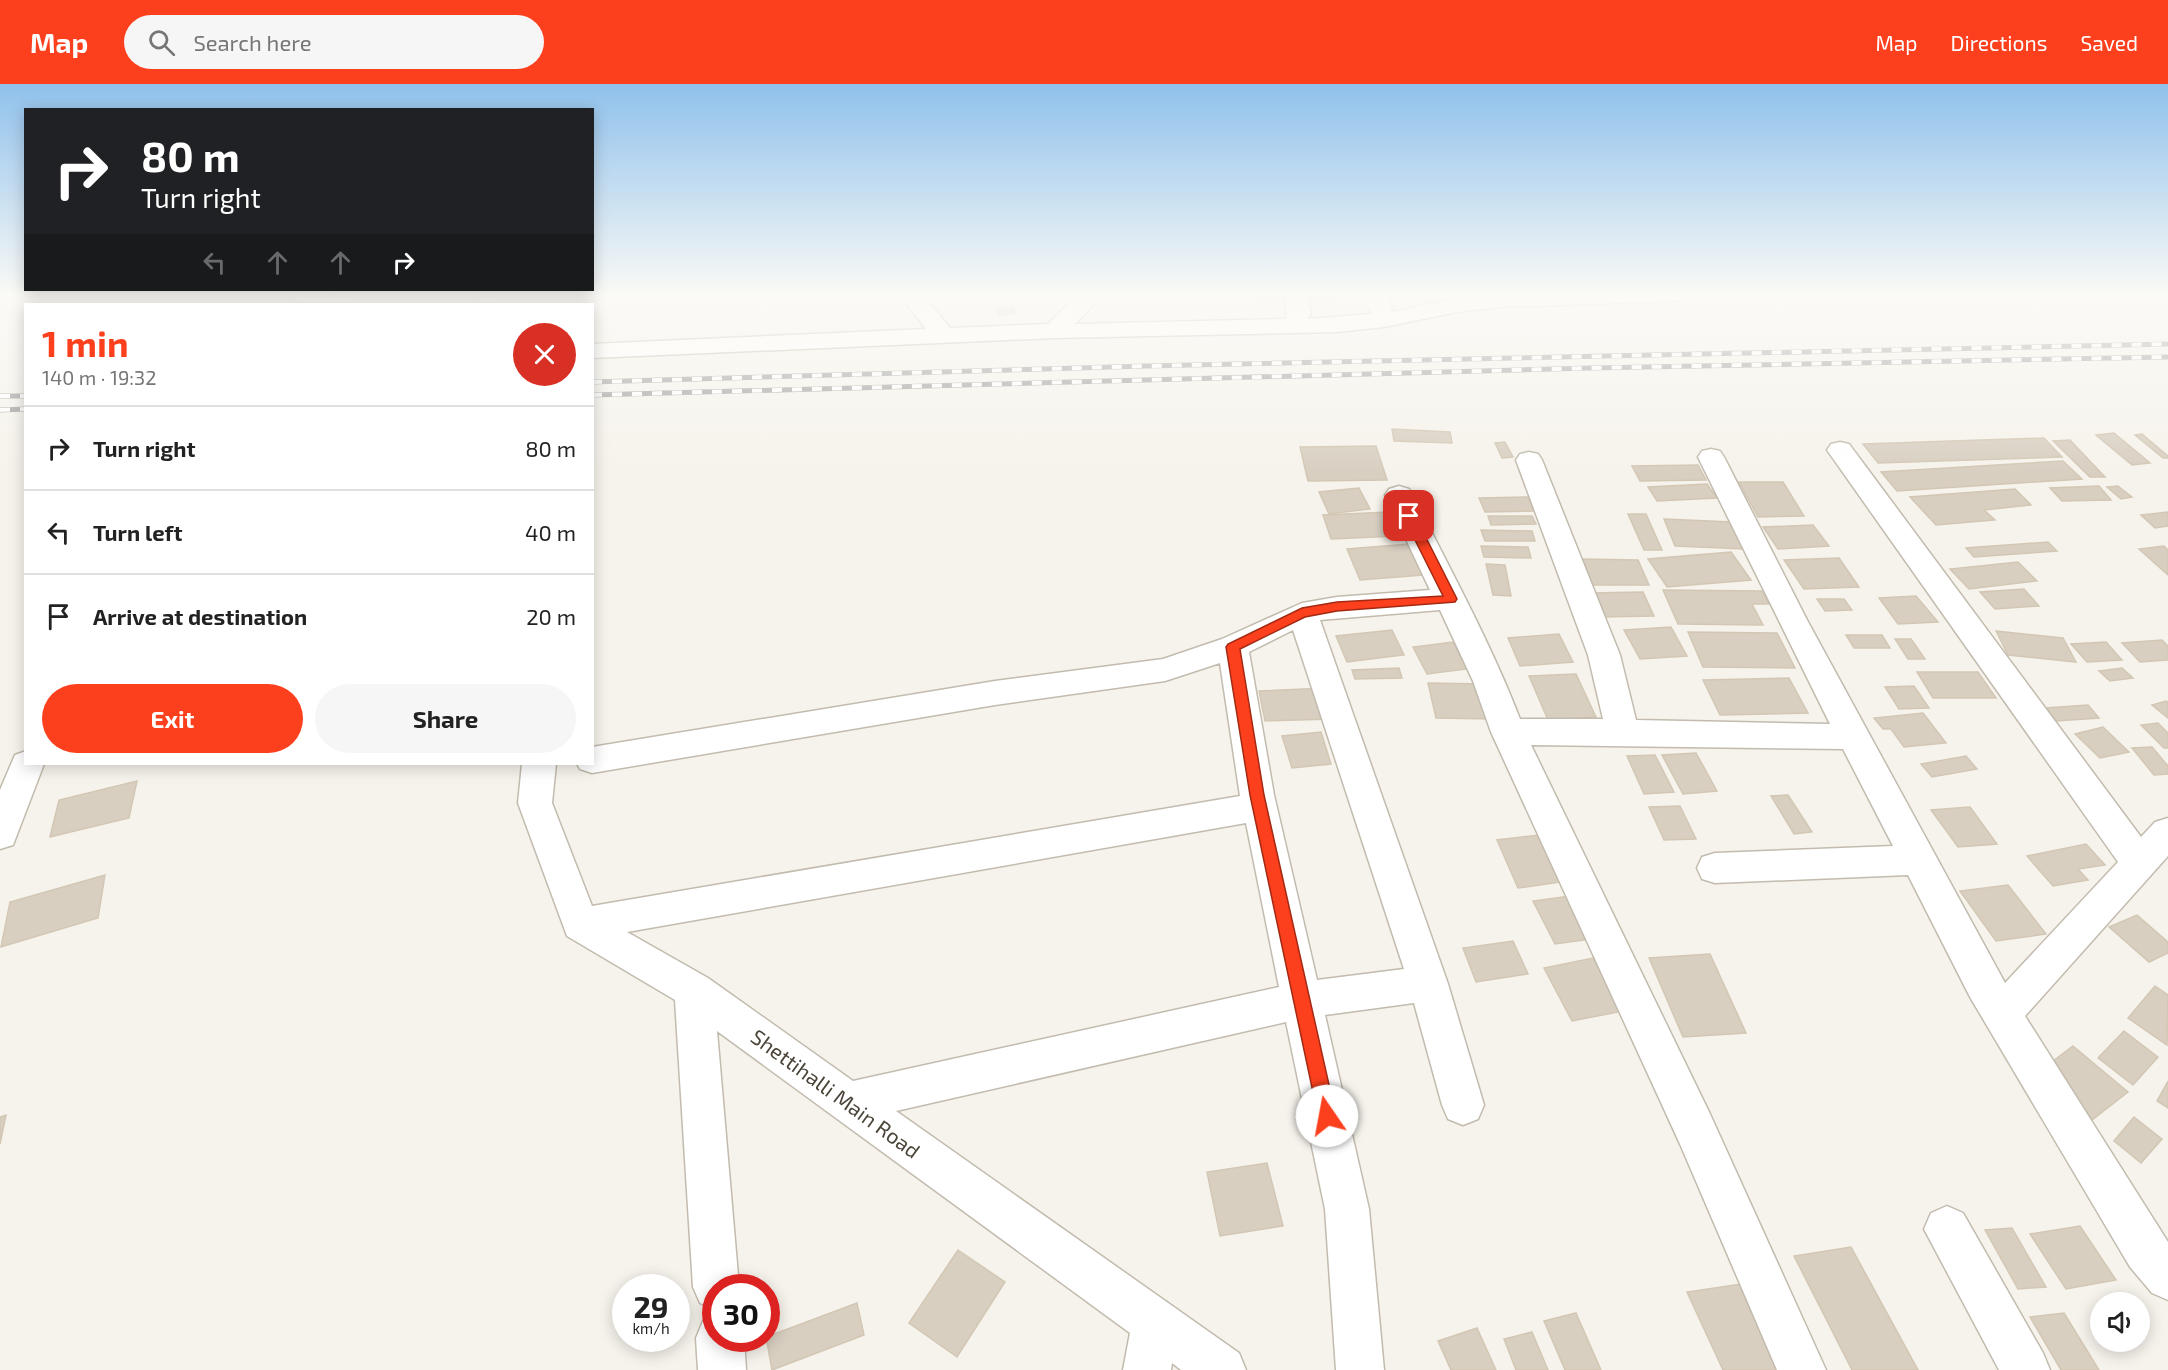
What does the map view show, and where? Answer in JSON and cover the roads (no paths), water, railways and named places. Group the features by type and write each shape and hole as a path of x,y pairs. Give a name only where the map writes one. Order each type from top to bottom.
{"street":[{"path":"1840,450 2139,863"},
{"path":"1711,457 1792,620 1984,985 2146,1251 2168,1277"},
{"path":"1529,460 1604,655 1622,732"},
{"path":"1399,495 1489,681 1508,732 1695,1129 1802,1370"},
{"path":"594,760 994,693 1165,670 1233,647 1302,613 1337,606 1451,599"},
{"path":"1302,613 1428,984 1463,1105"},
{"path":"1233,647 1260,807 1347,1209 1360,1370"},
{"path":"1508,732 1854,737"},
{"path":"0,835 27,765"},
{"path":"548,765 536,803 580,924 1260,807"},
{"path":"2002,1014 2168,832"},
{"path":"1714,868 1918,860"},
{"name":"Shettihalli Main Road","path":"580,924 694,991 1222,1370"},
{"path":"848,1102 1302,1000 1428,984"},
{"path":"694,991 715,1274"},
{"path":"1947,1229 2026,1370"},
{"path":"1147,1370 1156,1323"},
{"path":"721,1352 722,1370"}],"railway":[{"path":"594,382 1146,366 1703,354"},
{"path":"594,395 1590,368 2168,357"},
{"path":"0,396 24,396"},
{"path":"0,410 24,409"}]}
